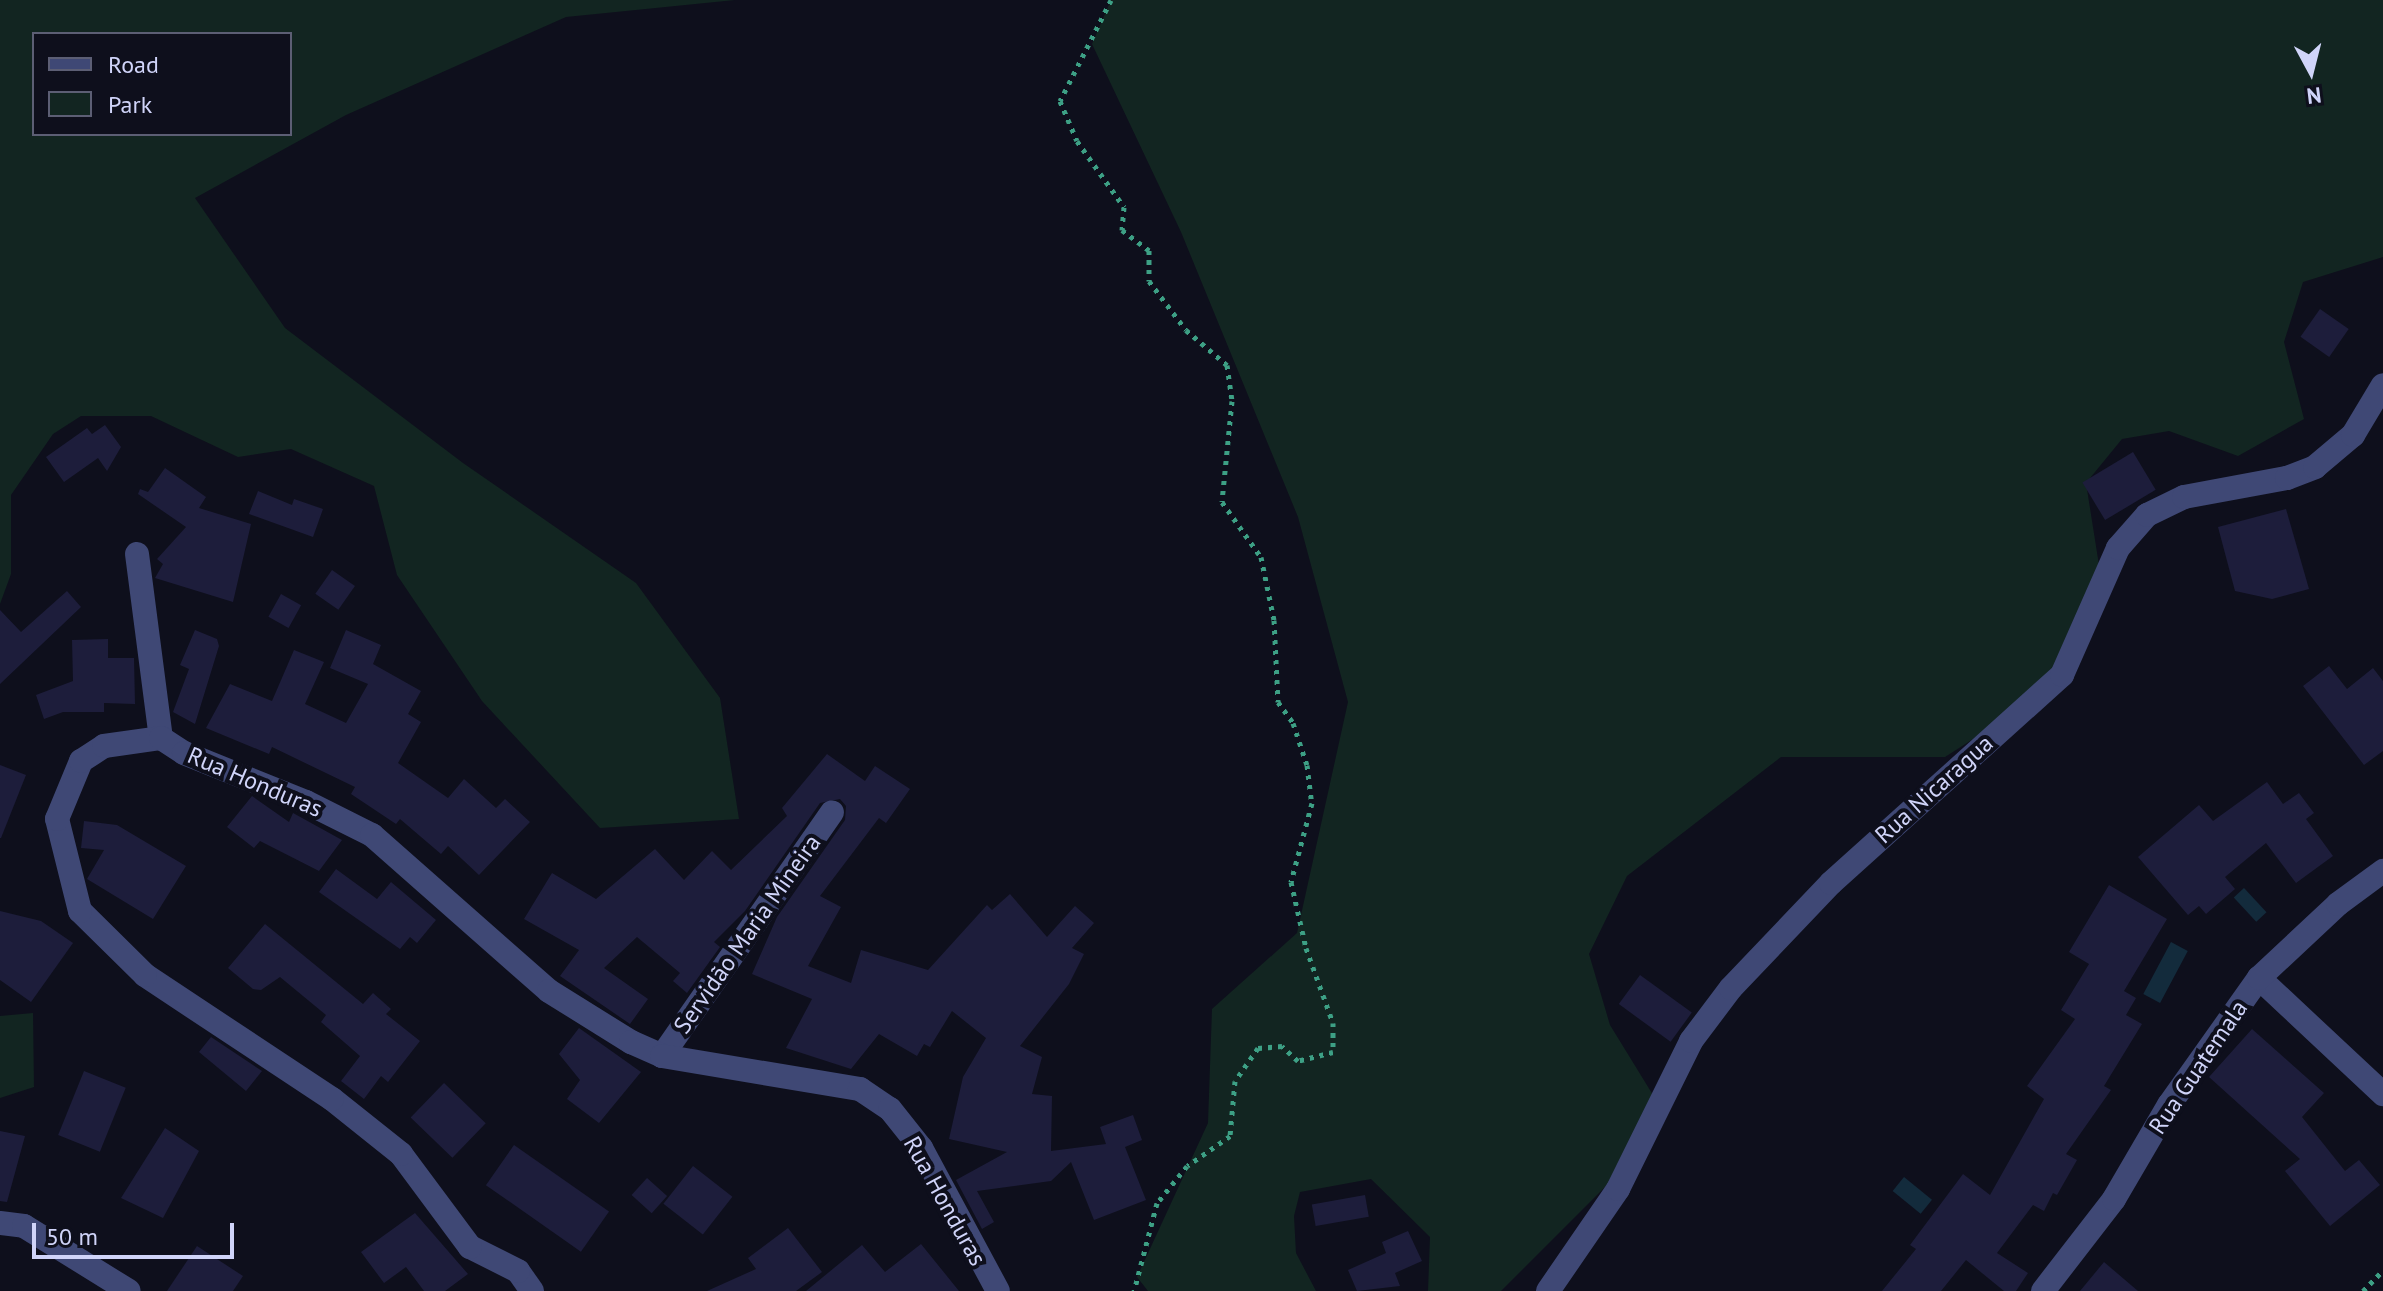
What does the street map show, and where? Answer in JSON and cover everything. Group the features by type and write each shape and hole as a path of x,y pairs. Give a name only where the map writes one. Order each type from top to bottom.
{"street":[{"name":"Rua Nicaragua","path":"1546,1287 1618,1189 1691,1041 1731,988 1831,883 2062,675 2118,548 2147,515 2184,497 2287,478 2315,467 2353,435 2383,385"},
{"path":"137,554 161,738"},
{"name":"Rua Honduras","path":"532,1291 518,1271 470,1247 401,1154 332,1099 145,975 80,911 57,819 81,761 104,746 161,738 184,753 306,802 372,835 549,991 662,1056 820,1078 860,1089 890,1109 921,1148 998,1291"},
{"name":"Servidão Maria Mineira","path":"662,1056 832,812"},
{"name":"Rua Guatemala","path":"2043,1291 2114,1199 2169,1105 2259,978 2338,904 2383,871"},
{"path":"2259,978 2383,1094"},
{"path":"0,1223 24,1226 129,1291"}],"path":[{"path":"1111,0 1060,101 1077,141 1124,207 1122,230 1149,250 1149,281 1186,330 1227,365 1232,401 1222,502 1261,557 1274,620 1278,702 1293,723 1307,765 1312,803 1291,882 1306,948 1333,1023 1333,1052 1298,1061 1282,1046 1258,1048 1235,1081 1230,1136 1187,1166 1157,1203 1134,1291"},
{"path":"2363,1291 2383,1270"}],"green space":[{"path":"0,0 735,0 566,17 346,115 195,198 285,328 463,463 636,583 720,698 739,819 600,828 482,701 397,575 374,486 291,449 238,457 151,416 81,416 53,434 11,495 11,574 0,604"},
{"path":"1111,0 2383,0 2383,257 2303,282 2284,342 2304,419 2238,456 2169,431 2122,439 2086,483 2102,584 2045,693 1945,757 1781,757 1627,876 1589,954 1610,1025 1653,1095 1614,1178 1501,1291 1428,1291 1430,1237 1371,1179 1300,1192 1294,1216 1296,1253 1316,1291 1148,1291 1137,1277 1208,1123 1212,1009 1297,933 1348,702 1298,517 1181,232 1092,44"},
{"path":"33,1013 34,1087 0,1098 0,1016"}],"water":[{"path":"2244,888 2267,912 2256,922 2234,898"},
{"path":"2171,942 2188,951 2160,1003 2143,994"},
{"path":"1904,1177 1932,1200 1921,1214 1893,1191"}],"building":[{"path":"2320,309 2349,329 2329,357 2300,337"},
{"path":"105,425 121,447 107,471 98,458 64,482 46,457 87,428 92,434"},
{"path":"2133,452 2156,490 2105,520 2082,482"},
{"path":"165,468 206,497 199,508 251,524 233,602 155,578 163,564 157,559 186,527 138,494 140,489 148,492"},
{"path":"258,491 292,505 294,499 323,509 313,537 249,514"},
{"path":"2286,509 2309,589 2272,599 2235,591 2218,527"},
{"path":"332,570 355,586 338,610 315,594"},
{"path":"67,591 81,607 0,684 0,610 21,632"},
{"path":"281,594 301,605 289,628 268,617"},
{"path":"195,630 217,639 219,646 195,724 173,712 189,669 180,665"},
{"path":"346,630 381,645 373,664 421,691 408,714 421,722 398,763 448,798 464,779 496,808 505,799 530,822 479,875 448,846 441,854 400,819 396,824 351,794 355,787 272,747 269,754 206,728 230,684 272,701 294,650 324,662 305,704 346,723 368,684 330,668"},
{"path":"108,639 108,658 134,658 135,704 104,703 104,712 63,712 44,719 36,695 73,681 72,640"},
{"path":"2329,666 2347,689 2373,668 2383,681 2383,751 2364,765 2303,686"},
{"path":"827,754 865,781 875,766 910,789 886,823 879,818 820,896 841,907 808,966 851,983 861,950 928,970 987,905 992,910 1010,894 1047,937 1075,906 1094,923 1072,948 1084,954 1069,984 1020,1046 1042,1057 1032,1094 1052,1096 1051,1151 1106,1144 1100,1127 1133,1115 1142,1140 1125,1147 1146,1200 1094,1220 1071,1162 1051,1181 977,1191 994,1222 982,1229 956,1180 1007,1152 949,1139 963,1077 986,1038 952,1011 930,1047 924,1044 917,1056 879,1034 851,1069 786,1048 812,999 752,974 777,917 845,820 846,806 840,799 820,803 745,911 714,942 720,947 687,993 673,981 680,973 637,937 604,968 648,999 630,1024 560,976 579,950 524,919 552,873 596,899 655,849 684,880 712,851 731,870 787,816 782,808"},
{"path":"0,765 26,775 1,838 0,838"},
{"path":"2267,782 2283,804 2299,793 2314,813 2306,819 2333,856 2296,883 2266,843 2225,877 2235,889 2206,914 2199,906 2188,915 2138,857 2199,805 2213,821"},
{"path":"252,796 289,822 293,813 342,840 319,871 260,841 254,848 227,827"},
{"path":"84,821 117,825 186,866 153,919 87,879 104,850 81,848"},
{"path":"336,869 377,899 391,882 436,920 417,943 410,937 400,949 319,892"},
{"path":"2109,885 2167,919 2124,991 2136,998 2126,1015 2142,1024 2104,1086 2111,1090 2066,1154 2077,1160 2044,1211 2033,1205 1997,1253 2028,1273 2016,1291 2004,1291 1966,1260 1941,1291 1882,1291 1916,1249 1910,1245 1963,1174 1990,1195 2044,1099 2027,1086 2075,1019 2061,1010 2089,964 2069,952"},
{"path":"0,911 41,921 73,943 31,1002 0,980"},
{"path":"265,924 363,1004 373,993 391,1009 386,1014 420,1041 388,1082 381,1076 364,1099 341,1081 360,1056 321,1022 326,1015 280,977 261,990 253,989 228,968"},
{"path":"1640,975 1692,1013 1671,1042 1619,1004"},
{"path":"579,1028 641,1072 599,1123 567,1099 580,1080 559,1054"},
{"path":"2252,1029 2324,1093 2302,1117 2345,1171 2359,1160 2380,1185 2330,1226 2285,1171 2300,1159 2209,1077"},
{"path":"211,1037 262,1071 246,1091 199,1052"},
{"path":"84,1071 126,1088 100,1152 58,1135"},
{"path":"444,1083 486,1123 452,1158 411,1118"},
{"path":"165,1128 199,1151 163,1218 121,1198"},
{"path":"0,1131 25,1136 7,1202 0,1201"},
{"path":"514,1145 609,1212 581,1252 486,1185"},
{"path":"693,1166 732,1197 703,1235 663,1204"},
{"path":"647,1178 667,1196 652,1213 632,1195"},
{"path":"1365,1195 1369,1217 1316,1226 1312,1204"},
{"path":"415,1213 468,1274 445,1291 424,1291 406,1267 384,1283 361,1252"},
{"path":"788,1228 822,1272 796,1291 707,1291 756,1269 748,1258"},
{"path":"1408,1231 1422,1261 1395,1273 1400,1286 1357,1291 1348,1270 1386,1253 1382,1242"},
{"path":"921,1244 959,1291 806,1291 862,1245 885,1272"},
{"path":"197,1246 243,1276 233,1291 167,1291"},
{"path":"2104,1262 2138,1291 2080,1291"}]}
